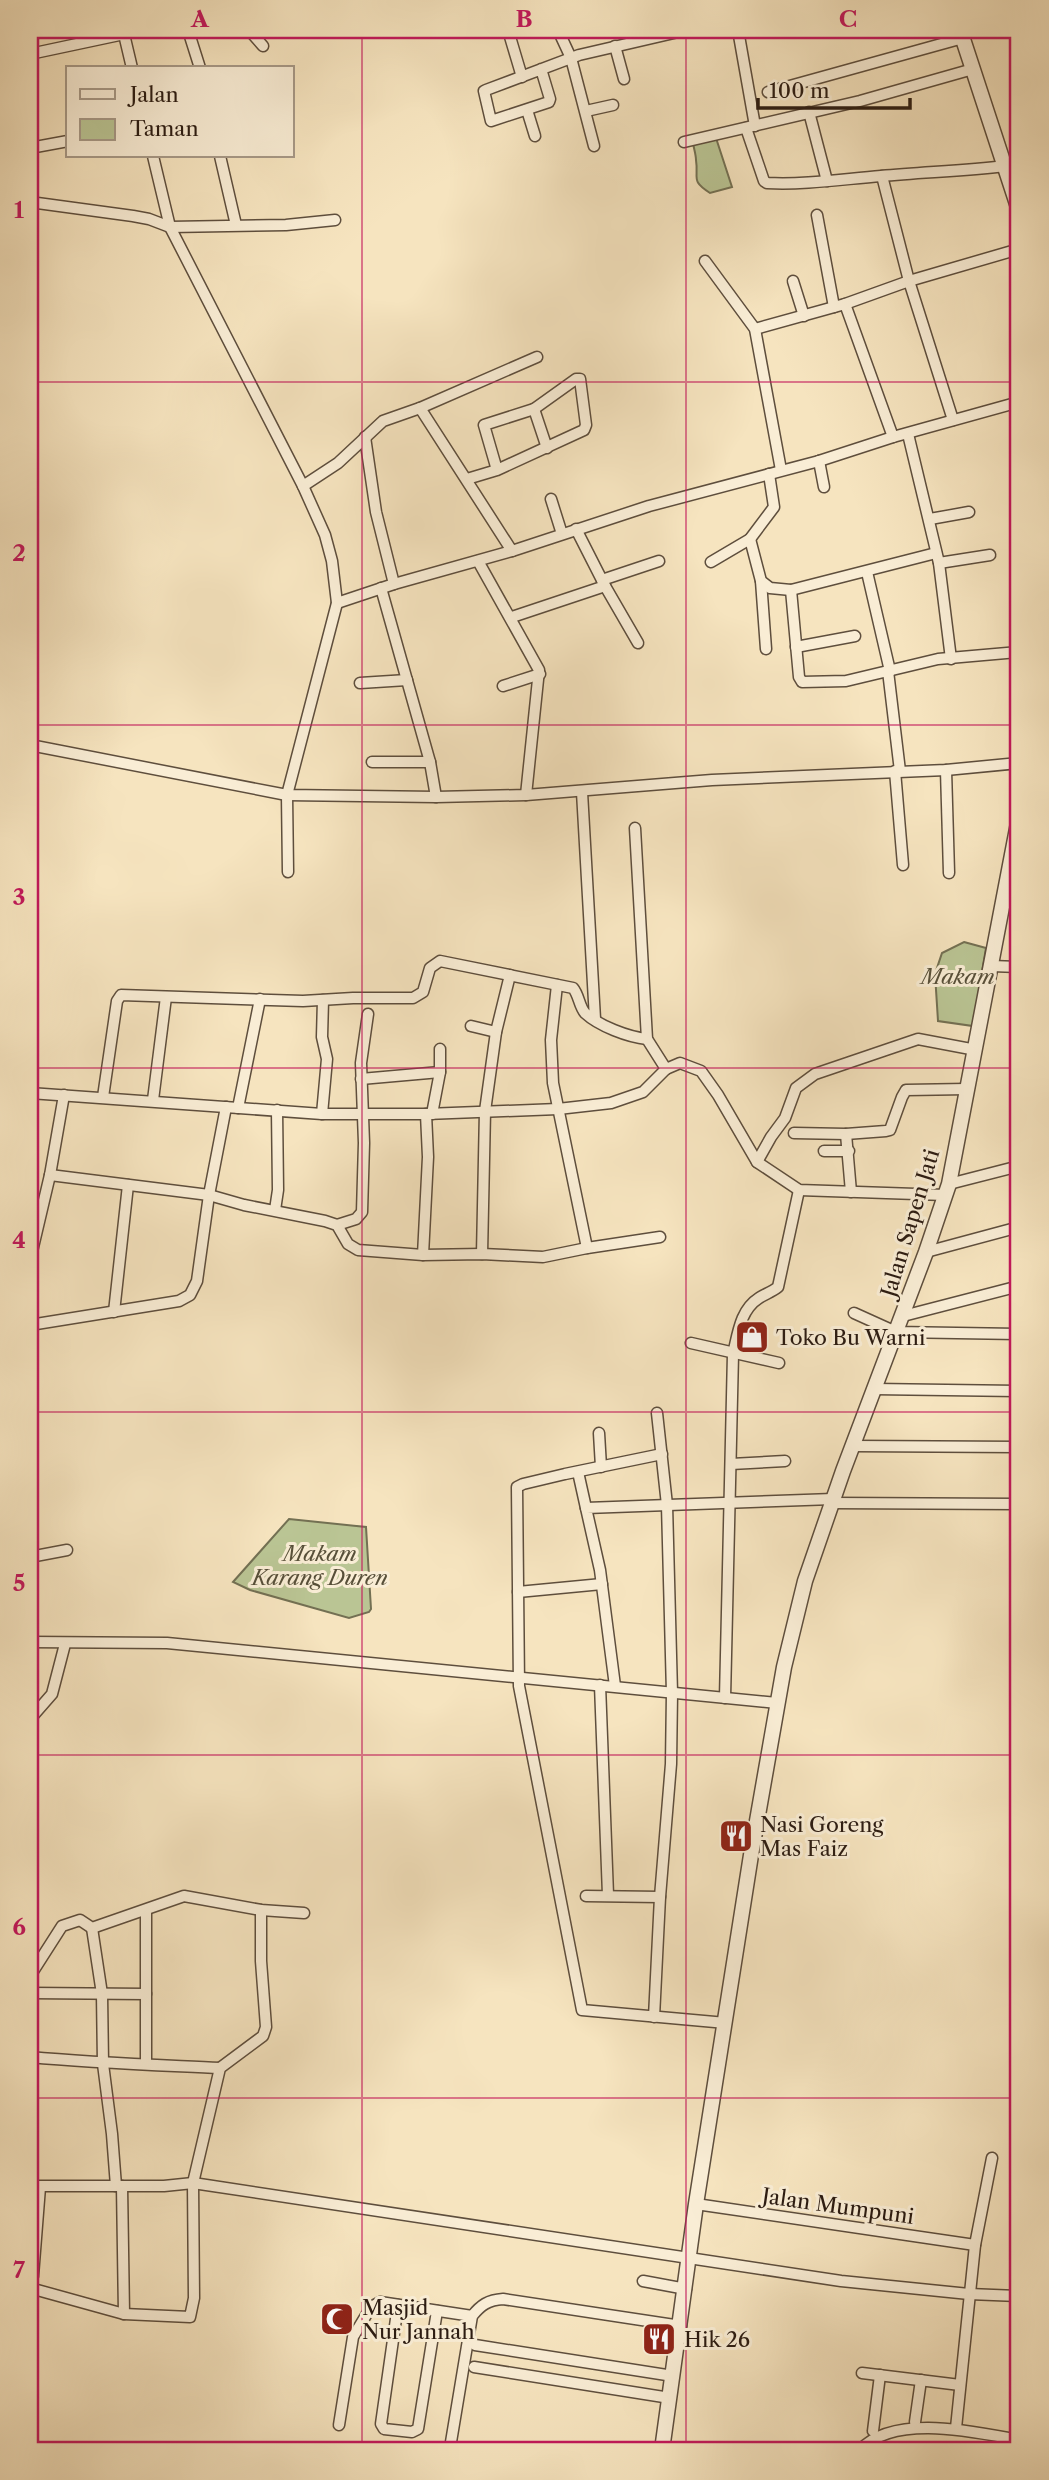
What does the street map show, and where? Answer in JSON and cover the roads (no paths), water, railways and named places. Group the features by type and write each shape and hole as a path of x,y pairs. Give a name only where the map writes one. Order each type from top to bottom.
{"street":[{"path":"30,54 124,32 144,30"},
{"path":"188,30 199,66"},
{"path":"250,30 263,46"},
{"path":"508,30 522,77"},
{"path":"558,30 571,58 594,146"},
{"path":"541,69 550,101 492,121 484,93 486,90 522,77 541,69 571,58 651,33 687,30"},
{"path":"738,30 750,127 764,181 787,189 827,181 1006,166"},
{"path":"124,32 132,66"},
{"path":"768,92 962,34 1019,210"},
{"path":"615,46 624,79"},
{"path":"684,142 860,101 973,69"},
{"path":"586,111 612,105"},
{"path":"527,110 535,136"},
{"path":"809,112 827,181"},
{"path":"30,148 66,141"},
{"path":"153,158 170,227 303,486 325,535 331,561 337,603 287,795 288,872"},
{"path":"220,158 236,225"},
{"path":"882,176 909,281 953,420"},
{"path":"30,202 133,216 170,227 286,225 335,220"},
{"path":"817,215 839,305 893,437"},
{"path":"755,329 1019,249"},
{"path":"705,261 755,329 781,470"},
{"path":"793,281 804,316"},
{"path":"303,486 338,463 383,421 420,408 537,357"},
{"path":"467,480 497,470 585,429 581,381 576,379 534,409 484,425 497,470"},
{"path":"337,603 512,551 622,514 819,461 1019,402"},
{"path":"420,408 512,551"},
{"path":"534,409 547,448"},
{"path":"908,433 938,558 951,659"},
{"path":"365,437 376,512 394,584"},
{"path":"819,461 824,486"},
{"path":"711,562 751,539 774,506 769,474"},
{"path":"551,499 562,534"},
{"path":"930,519 969,512"},
{"path":"576,529 638,643"},
{"path":"751,539 761,581 766,649"},
{"path":"761,581 770,588 791,590 938,558 990,555"},
{"path":"478,561 512,617 540,674 526,795"},
{"path":"512,617 659,561"},
{"path":"867,572 889,671 902,865"},
{"path":"381,588 430,762 436,797"},
{"path":"791,590 802,682 846,681 924,662 1019,652"},
{"path":"796,647 855,636"},
{"path":"503,686 540,674"},
{"path":"360,683 407,680"},
{"path":"30,745 287,795 526,795 659,784 1019,764"},
{"path":"372,762 430,762"},
{"path":"946,770 949,873"},
{"path":"582,792 595,1019"},
{"name":"Jalan Sapen Jati","path":"662,2450 691,2257 696,2204 777,1703 802,1591 947,1190 1016,849 1019,818"},
{"path":"635,828 647,1040 666,1069"},
{"path":"103,1097 118,997 121,995 323,1000 417,997 426,988 430,968 440,961 575,990 582,1010 633,1037 647,1040"},
{"path":"992,966 1019,967"},
{"path":"482,1254 485,1111 496,1032 510,975"},
{"path":"557,985 551,1059 558,1109 587,1248"},
{"path":"153,1100 166,997"},
{"path":"30,1325 179,1301 190,1295 197,1280 209,1195 260,999"},
{"path":"322,1114 327,1059 322,1037 323,1000"},
{"path":"50,1175 209,1195 337,1225 356,1219 362,1212 361,1079 368,1014"},
{"path":"471,1027 496,1032"},
{"path":"757,1162 771,1136 785,1118 796,1088 815,1074 918,1039 976,1050"},
{"path":"423,1255 429,1114 440,1072 440,1049"},
{"path":"30,1093 322,1114 429,1114 558,1109 611,1103 636,1096 651,1086 666,1069 680,1063 701,1072 718,1095 757,1162 799,1190 947,1190 1019,1166"},
{"path":"361,1079 440,1072"},
{"path":"794,1133 846,1134 889,1130 902,1097 910,1089 967,1089"},
{"path":"30,1260 50,1175 64,1095"},
{"path":"275,1210 278,1191 277,1110"},
{"path":"846,1134 851,1192"},
{"path":"824,1151 849,1151"},
{"path":"114,1312 128,1185"},
{"path":"725,1698 733,1354 742,1319 748,1309 757,1299 778,1287 799,1190"},
{"path":"337,1225 350,1246 358,1250 423,1255 542,1257 660,1237"},
{"path":"926,1252 1019,1227"},
{"path":"903,1316 1019,1286"},
{"path":"853,1313 896,1332 1019,1334"},
{"path":"691,1343 779,1363"},
{"path":"874,1389 1019,1391"},
{"path":"654,2017 671,1764 672,1693 667,1505 657,1413"},
{"path":"599,1433 601,1467"},
{"path":"853,1446 1019,1447"},
{"path":"662,1454 523,1484 517,1488 519,1678 582,2010 726,2024"},
{"path":"731,1464 785,1461"},
{"path":"578,1472 602,1584 615,1686"},
{"path":"586,1508 833,1501 1019,1504"},
{"path":"30,1558 67,1550"},
{"path":"518,1592 602,1584"},
{"path":"30,1642 167,1643 777,1703"},
{"path":"30,1766 31,1718 52,1694 65,1644"},
{"path":"600,1685 608,1895"},
{"path":"586,1896 608,1895 634,1901 660,1897"},
{"path":"92,1928 184,1896 261,1910 304,1913"},
{"path":"146,1910 146,2063"},
{"path":"261,1910 261,1961 266,2027 262,2036 220,2068 193,2183 194,2298 190,2317 124,2314 30,2287 33,2276 35,2187 193,2183 841,2281 969,2294 1019,2296"},
{"path":"30,1976 62,1926 80,1920 92,1928 102,1994 103,2064 119,2186 124,2314"},
{"path":"30,1993 146,1994"},
{"path":"30,2057 103,2064 146,2063 220,2068"},
{"path":"956,2428 975,2245 992,2158"},
{"name":"Jalan Mumpuni","path":"696,2204 975,2245"},
{"path":"643,2281 686,2289"},
{"path":"451,2442 472,2316 481,2305 503,2299 681,2326"},
{"path":"339,2425 354,2337 373,2305 380,2302 472,2316"},
{"path":"398,2305 381,2424 384,2428 398,2431 412,2432 418,2429 437,2311"},
{"path":"475,2345 673,2376"},
{"path":"474,2367 670,2398"},
{"path":"862,2373 960,2385"},
{"path":"873,2431 880,2375"},
{"path":"915,2422 921,2380"},
{"path":"860,2450 868,2442 896,2430 956,2428 1019,2440"}],"place":[{"name":"Toko Bu Warni","path":"752,1337"},
{"name":"Nasi Goreng Mas Faiz","path":"736,1836"},
{"name":"Masjid Nur Jannah","path":"337,2319"},
{"name":"Hik 26","path":"659,2339"}],"park label":[{"name":"Makam","path":"958,976"},
{"name":"Makam Karang Duren","path":"320,1565"}]}
